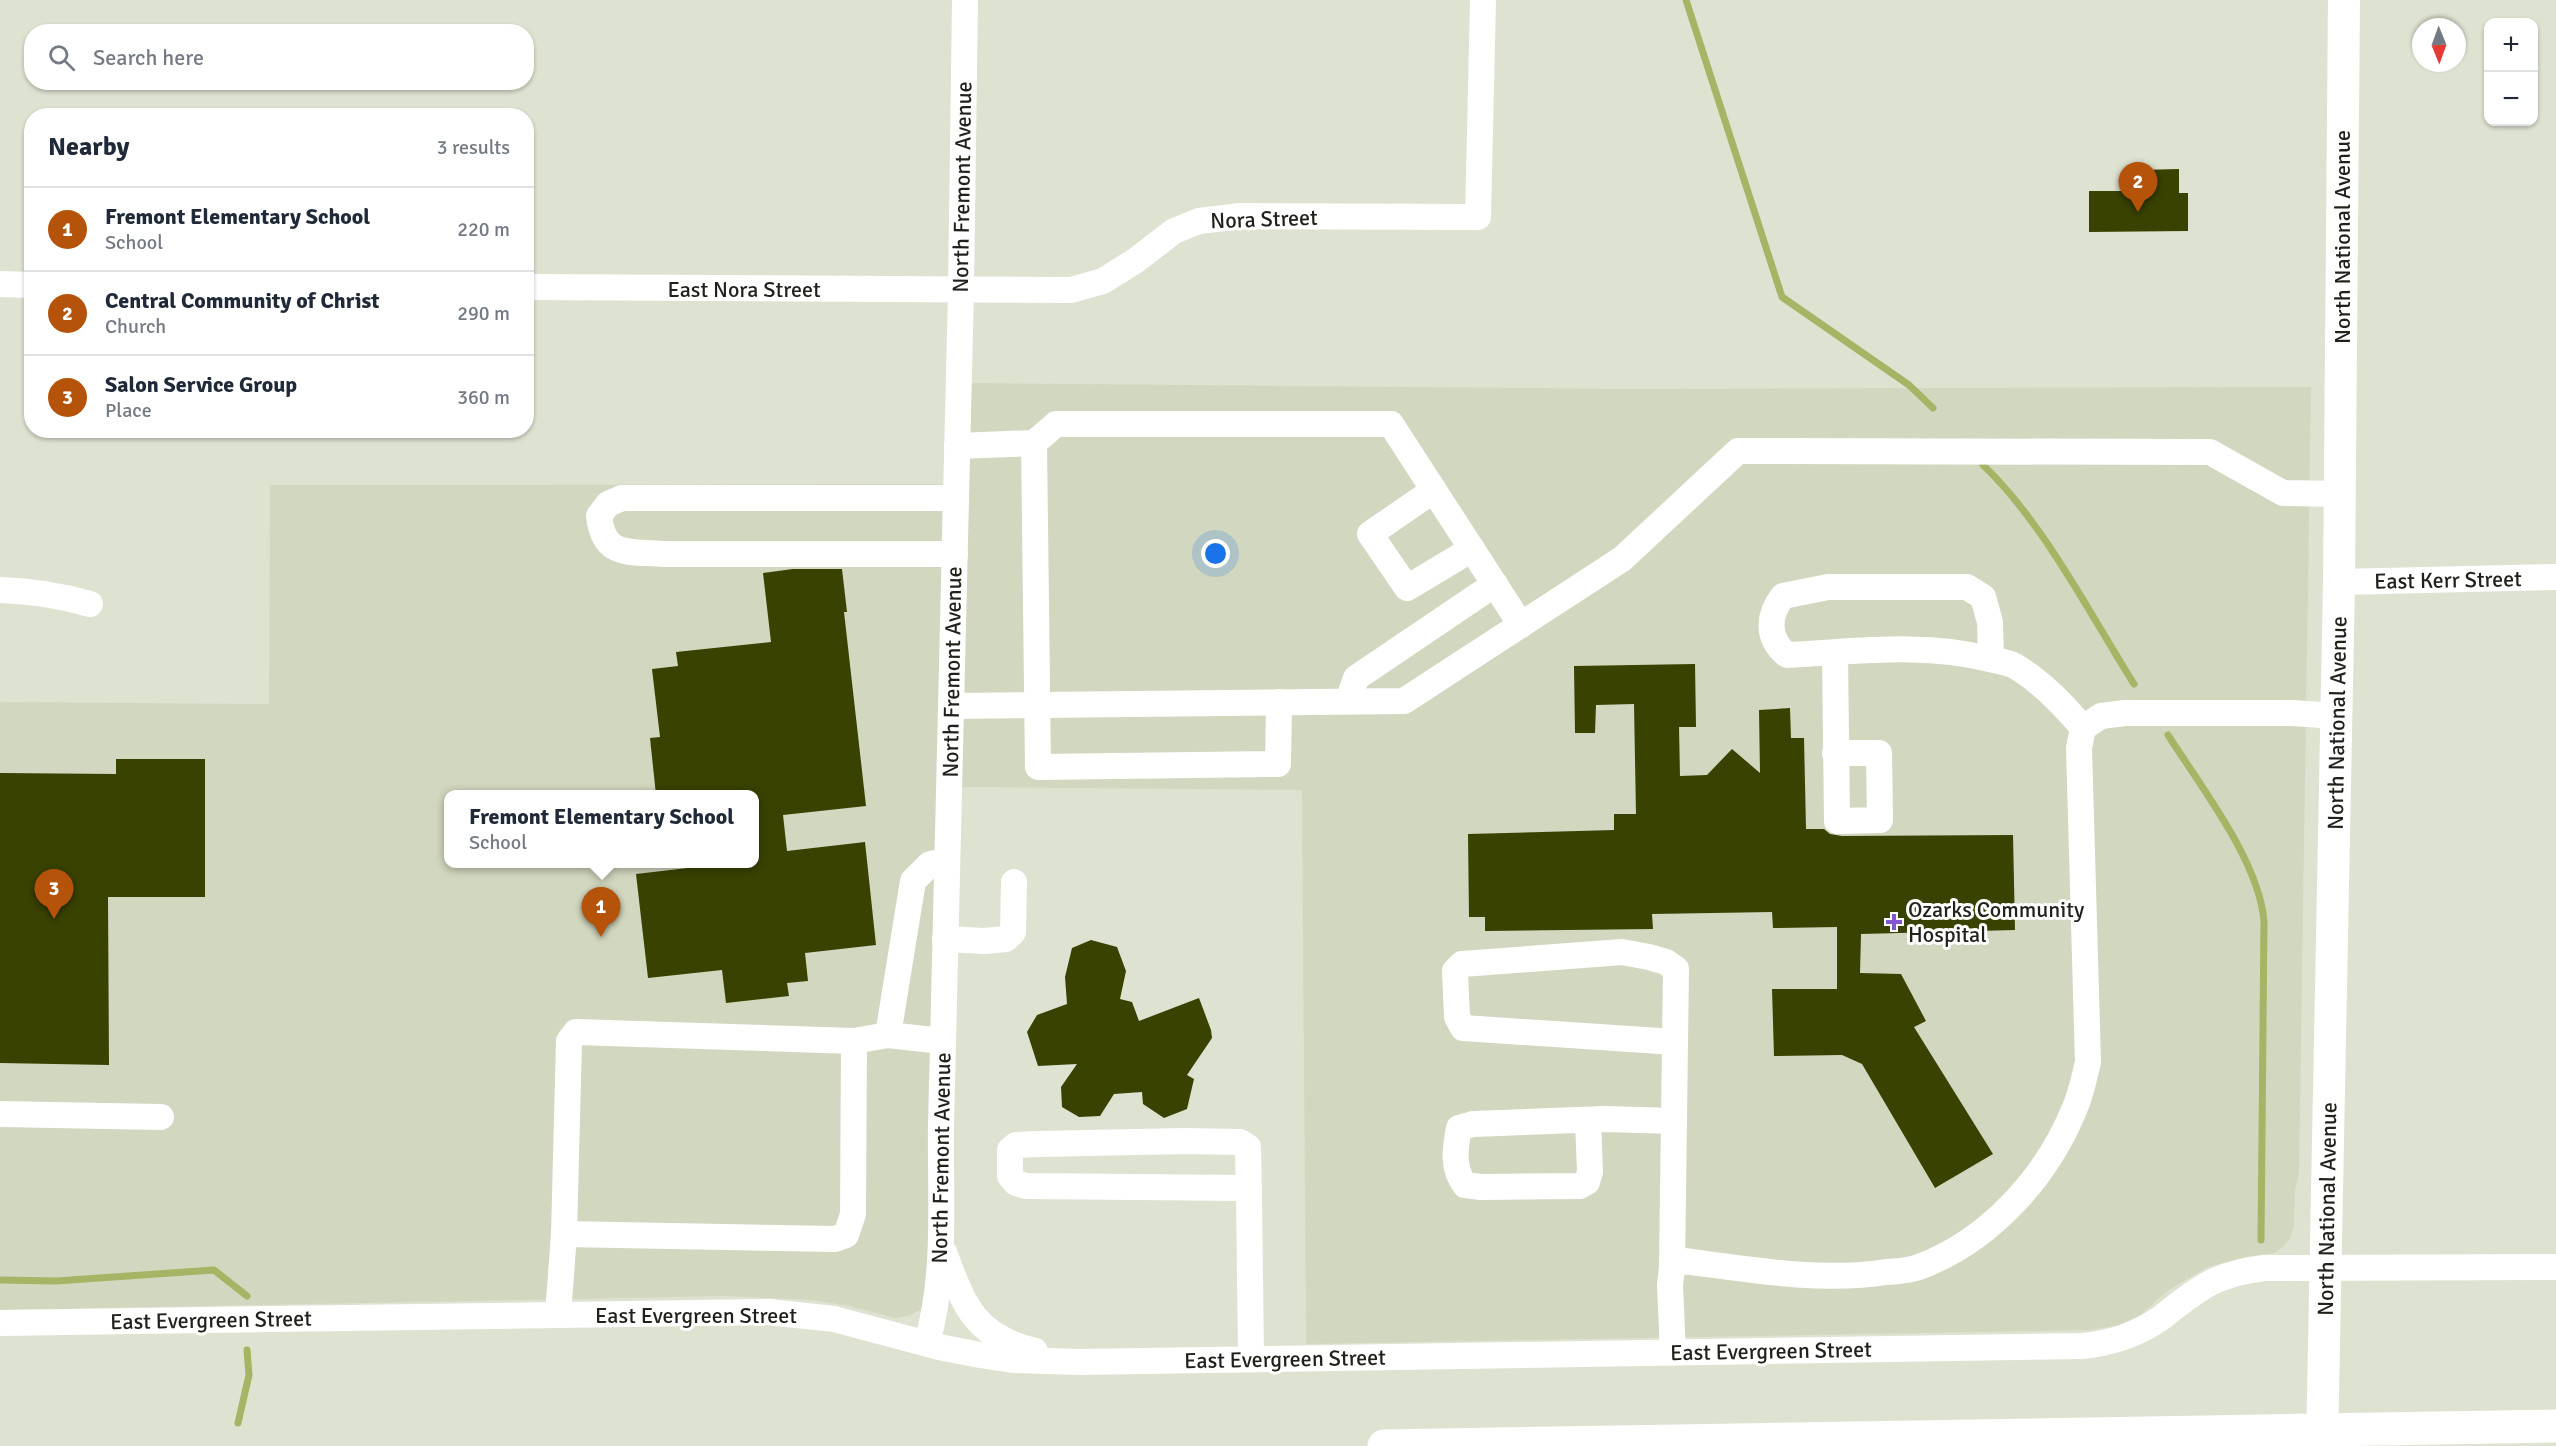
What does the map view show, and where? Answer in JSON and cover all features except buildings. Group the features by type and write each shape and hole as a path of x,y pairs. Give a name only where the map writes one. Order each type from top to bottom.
{"highway":[{"path":"1384,1446 2556,1426"}],"main road":[{"name":"North National Avenue","path":"2322,1446 2337,716 2344,0"}],"street":[{"name":"North Fremont Avenue","path":"927,1343 935,1314 942,1248 940,1210 942,1041 961,290 965,0"},
{"name":"Nora Street","path":"961,290 1071,290 1103,281 1135,261 1174,231 1199,222 1240,216 1478,217 1483,0"},
{"path":"0,284 24,285"},
{"name":"East Nora Street","path":"534,287 961,290"},
{"path":"957,446 1035,443 1056,424 1391,424 1521,625"},
{"path":"1035,443 1038,767 1278,764 1279,702"},
{"path":"951,706 1404,701 1622,559 1738,451 2210,452 2283,494 2340,494"},
{"path":"1434,490 1370,534 1407,588 1472,549"},
{"path":"955,554 663,554 627,551 608,545 601,533 599,516 608,504 622,498 956,498"},
{"name":"East Kerr Street","path":"2339,582 2556,578"},
{"path":"1348,701 1356,678 1495,584"},
{"path":"1991,659 1990,622 1983,597 1967,586 1828,587 1783,596 1773,609 1771,625 1777,647 1787,655 1835,652 1958,651 1991,659 2013,665 2059,698 2083,728"},
{"path":"0,590 45,592 90,604"},
{"path":"1835,652 1835,753"},
{"path":"1672,1267 1684,1261 1766,1272 1861,1276 1918,1268 1971,1241 2023,1194 2052,1156 2075,1109 2088,1062 2079,748 2083,728 2101,716 2125,713 2292,713 2337,716"},
{"path":"888,1035 913,881 930,864 947,861"},
{"path":"945,939 985,941 1006,939 1013,932 1014,882"},
{"path":"1673,1352 1670,1285 1672,1267 1676,969 1666,962 1622,952 1462,964 1455,971 1457,1017 1463,1028 1675,1042"},
{"path":"558,1315 564,1234 569,1041 576,1032 854,1041 888,1035 942,1041"},
{"path":"564,1234 835,1239 846,1235 853,1214 854,1041"},
{"path":"0,1114 161,1118"},
{"path":"1588,1120 1590,1172 1587,1182 1580,1186 1481,1187 1465,1185 1456,1173 1456,1143 1459,1128 1473,1124 1588,1120 1674,1121"},
{"path":"1250,1194 1244,1188 1236,1186 1026,1186 1016,1183 1010,1176 1010,1150 1016,1145 1038,1143 1185,1141 1240,1142 1248,1147 1250,1194 1251,1359"},
{"path":"942,1248 967,1308 986,1329 1010,1345 1079,1362"},
{"name":"East Evergreen Street","path":"0,1323 770,1312 834,1319 927,1343 1002,1358 1079,1362 2099,1344 2146,1328 2199,1289 2230,1275 2264,1268 2556,1268"}],"shaded area":[{"path":"966,383 1630,389 2311,387 2299,1173 2295,1189 2294,1226 2290,1238 2274,1253 2245,1257 2208,1267 2170,1289 2140,1315 2119,1325 2090,1330 1306,1344 1302,790 960,787"},
{"path":"943,484 929,1214 933,1285 929,1300 920,1310 908,1316 895,1318 850,1306 813,1300 727,1296 0,1310 0,702 269,704 270,485"}],"waterway":[{"path":"1686,0 1782,297 1909,385 1933,408"},
{"path":"1983,465 2026,513 2046,541 2134,684"},
{"path":"2168,735 2212,801 2240,849 2260,898 2264,921 2261,1240"},
{"path":"0,1280 56,1281 214,1270 247,1296"},
{"path":"238,1423 249,1375 247,1350"}],"place":[{"name":"Central Community of Christ","path":"2138,212"},
{"name":"Salon Service Group","path":"54,919"},
{"name":"Ozarks Community Hospital","path":"1894,922"},
{"name":"Fremont Elementary School","path":"601,937"}]}
